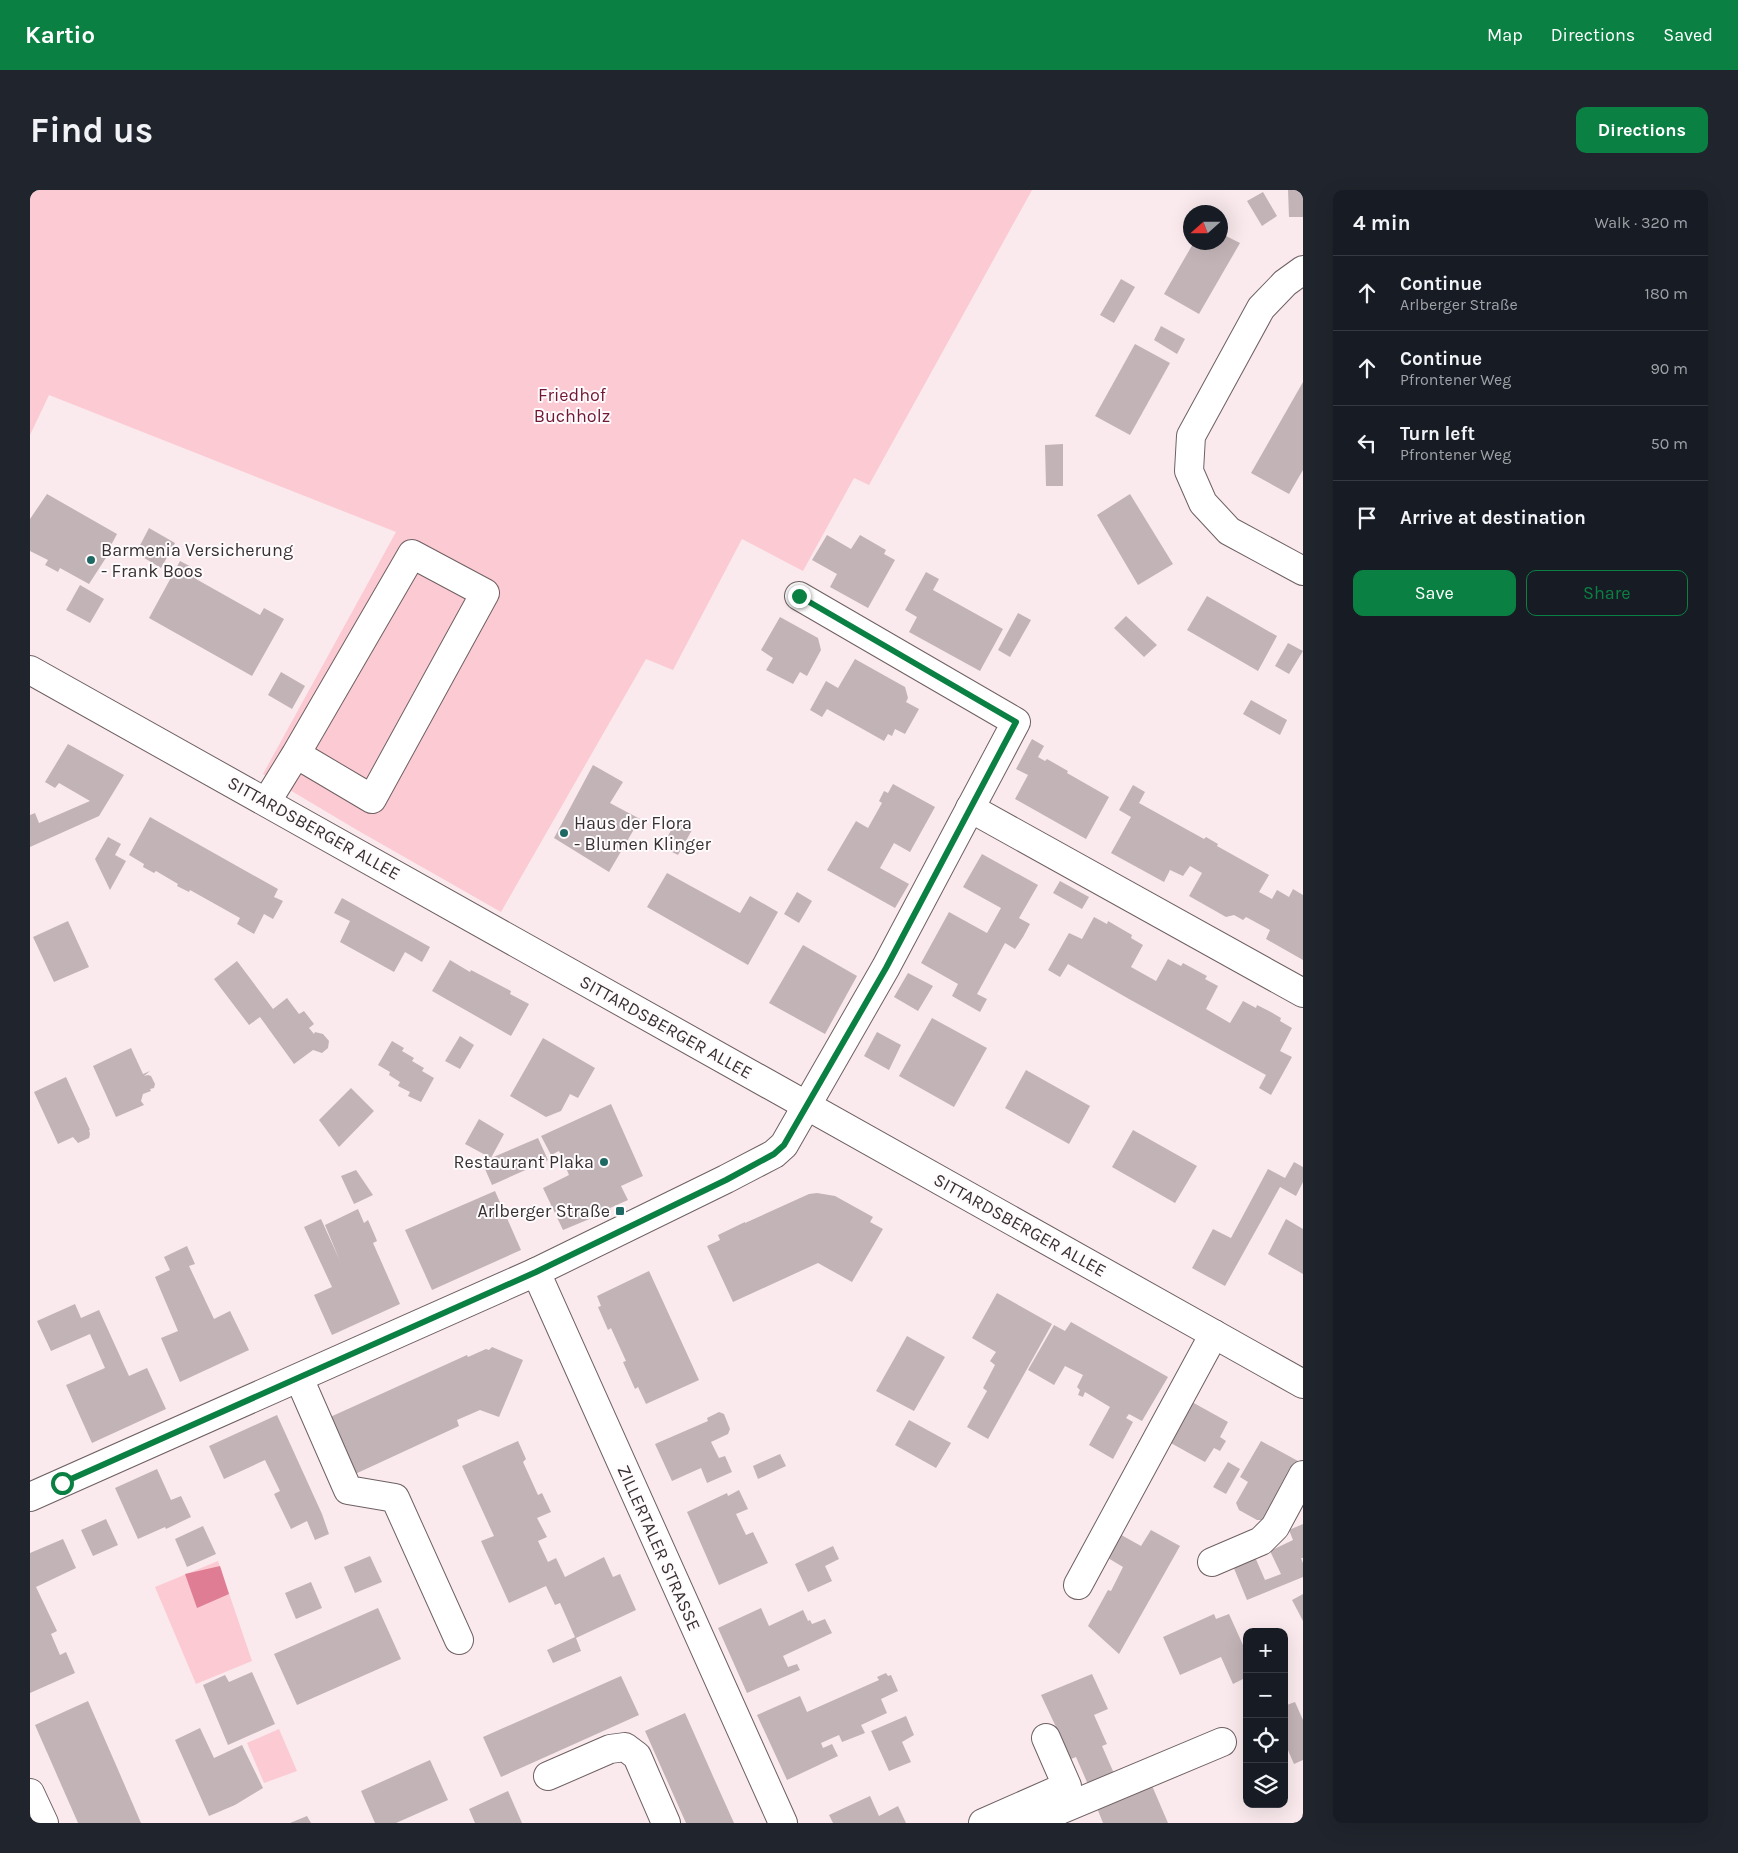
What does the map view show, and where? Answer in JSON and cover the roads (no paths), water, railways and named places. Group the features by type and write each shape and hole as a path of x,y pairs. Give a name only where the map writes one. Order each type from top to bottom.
{"street":[{"path":"1303,270 1285,283 1261,308 1191,436 1189,471 1203,503 1229,531 1303,571"},
{"path":"267,801 412,554 485,594 372,799 296,754"},
{"path":"30,1497 536,1272 774,1154 784,1145 886,968 1016,722 799,596"},
{"name":"SITTARDSBERGER ALLEE","path":"30,670 267,801 1303,1384"},
{"path":"970,808 1303,993"},
{"name":"ZILLERTALER STRASSE","path":"536,1272 783,1823"},
{"path":"1078,1585 1214,1334"},
{"path":"298,1378 348,1490 395,1498 459,1640"},
{"path":"1212,1562 1261,1541 1275,1527 1303,1475"},
{"path":"983,1823 1067,1786 1046,1738"},
{"path":"1029,1823 1222,1742"},
{"path":"548,1776 610,1749 625,1747 637,1756 666,1823"},
{"path":"30,1793 44,1823"}],"place":[{"name":"Barmenia Versicherung - Frank Boos","path":"91,560"},
{"name":"Haus der Flora - Blumen Klinger","path":"564,833"},
{"name":"Restaurant Plaka","path":"604,1162"},
{"name":"Arlberger Straße","path":"620,1211"}],"park label":[{"name":"Friedhof Buchholz","path":"572,405"}]}
